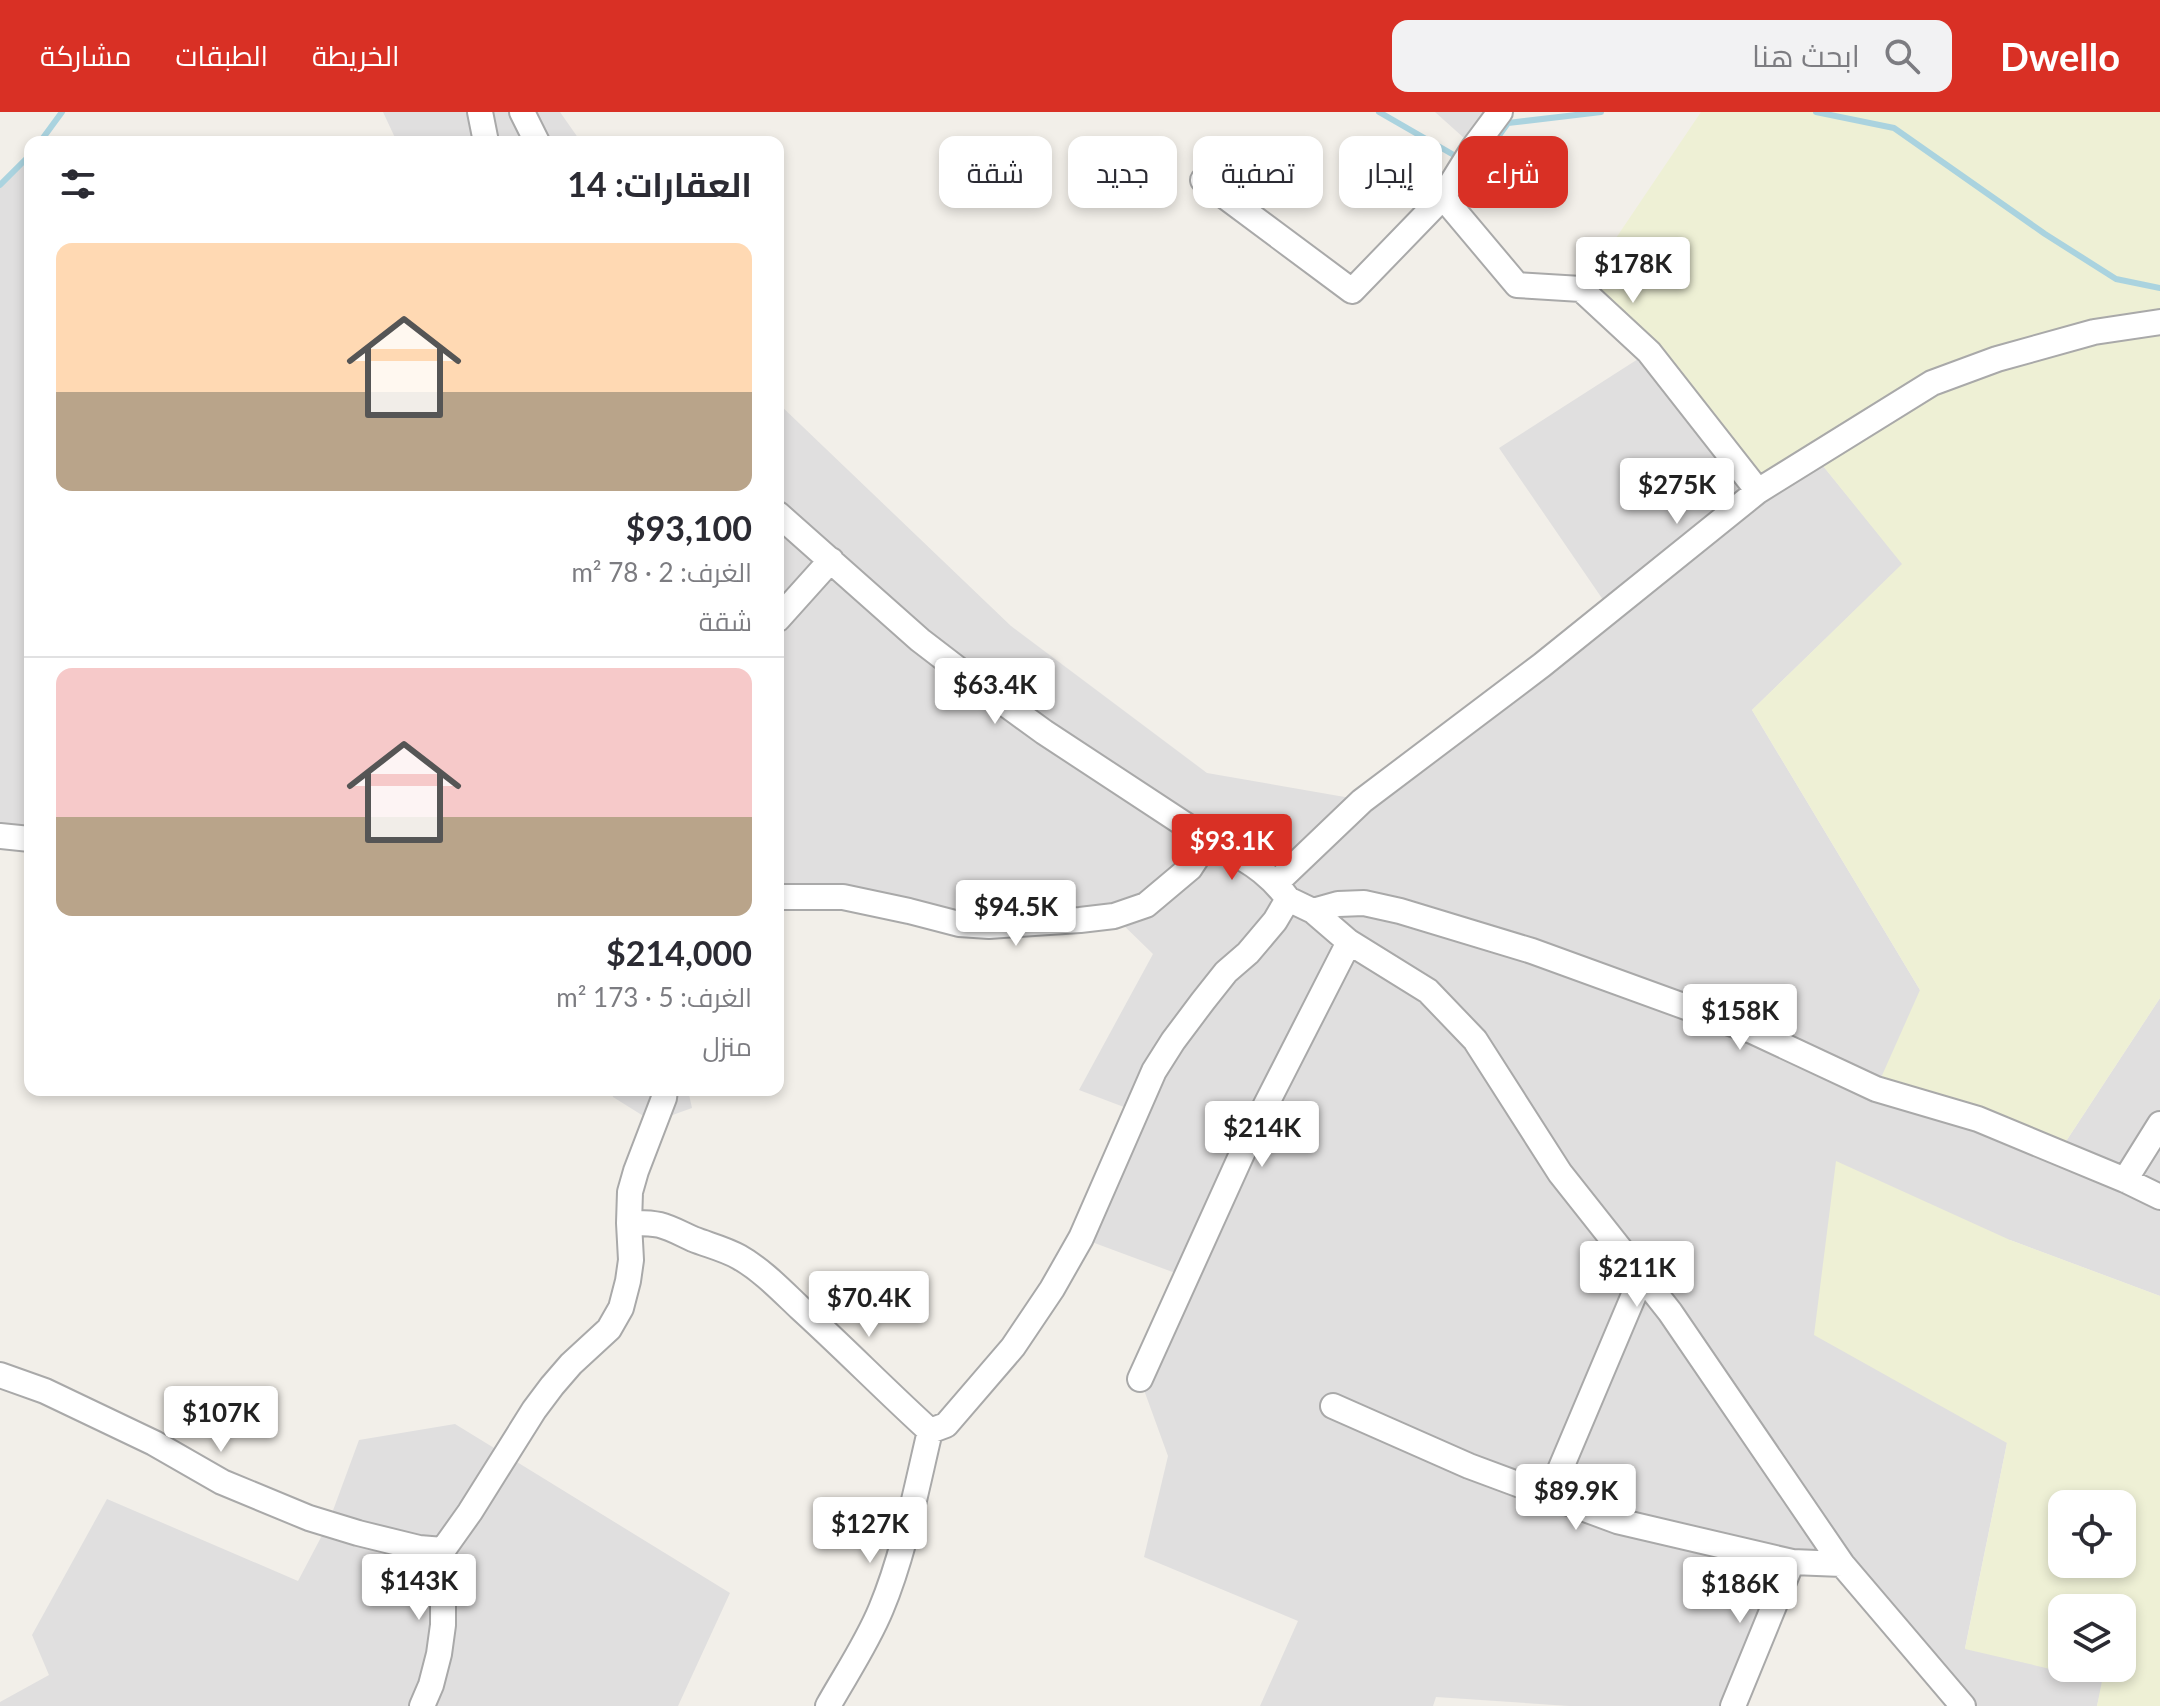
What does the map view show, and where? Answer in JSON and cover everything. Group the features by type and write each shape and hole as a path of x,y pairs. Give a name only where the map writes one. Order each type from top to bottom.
{"street":[{"path":"480,112 485,136"},
{"path":"522,112 534,136"},
{"path":"1241,208 1352,291 1443,197 1500,112"},
{"path":"1443,197 1517,285 1581,289 1649,352 1758,491"},
{"path":"930,1431 946,1425 1013,1347 1081,1238 1154,1071 1173,1041 1226,972 1248,953 1275,921 1282,891 1362,801 1542,665 1758,491 1932,383 1997,359 2094,332 2160,322"},
{"path":"784,519 920,640 963,673 1083,758 1187,826 1205,845 1229,852 1313,911 1349,942 1428,991 1475,1040 1560,1173 1670,1312 1842,1564 1963,1706"},
{"path":"784,612 831,560"},
{"path":"0,836 24,838"},
{"path":"784,897 843,897 959,924 989,926 1114,916 1146,905 1190,868 1205,845"},
{"path":"1313,911 1338,904 1364,903 1532,951 1752,1031 1876,1089 1978,1119 2160,1197"},
{"path":"1140,1379 1250,1136 1349,942"},
{"path":"427,1704 443,1625 443,1550 534,1410 571,1364 609,1329 621,1308 631,1260 630,1192 664,1096"},
{"path":"2125,1180 2160,1124"},
{"path":"629,1223 669,1227 737,1255 768,1278 930,1431"},
{"path":"1549,1496 1642,1276"},
{"path":"0,1375 45,1391 154,1443 222,1482 295,1512 358,1533 419,1548 443,1550"},
{"path":"1333,1406 1469,1466 1617,1521 1792,1562 1842,1564"},
{"path":"828,1706 861,1651 881,1609 906,1529 930,1431"},
{"path":"1733,1706 1792,1562"}],"shaded area":[{"path":"383,112 560,112 577,136 394,136"},
{"path":"1435,112 1500,112 1482,136 1462,136"},
{"path":"24,162 24,838 0,836 0,185"},
{"path":"1649,352 1815,456 1903,564 1752,710 1920,990 2059,1152 2160,998 2160,1296 2010,1240 2007,1443 1965,1648 2048,1668 2048,1682 2103,1682 2097,1706 1963,1706 1842,1564 1792,1562 1733,1706 1569,1706 1436,1697 1433,1706 1260,1706 1298,1621 1144,1557 1168,1456 1140,1379 1186,1277 1081,1238 1137,1112 1079,1090 1153,954 1114,916 1022,923 784,898 784,409 1011,626 1207,773 1362,800 1610,610 1499,448"},
{"path":"689,1096 692,1108 653,1122 613,1097"},
{"path":"455,1424 730,1593 678,1706 0,1706 0,1702 49,1675 32,1635 107,1499 298,1581 328,1524 359,1440"}],"green space":[{"path":"1701,112 2160,112 2160,998 2059,1152 1876,1089 1920,990 1752,710 1902,564 1815,456 1758,491 1581,290"},
{"path":"1836,1161 2010,1240 2160,1296 2160,1706 2097,1706 2102,1682 2136,1682 2136,1594 2048,1594 2048,1668 1965,1649 2007,1443 1814,1335"}],"waterway":[{"path":"44,136 62,112"},
{"path":"1379,112 1458,157"},
{"path":"1499,136 1508,123 1601,112"},
{"path":"1816,112 1894,128 2045,234 2116,279 2160,288"},
{"path":"0,185 24,161"}]}
